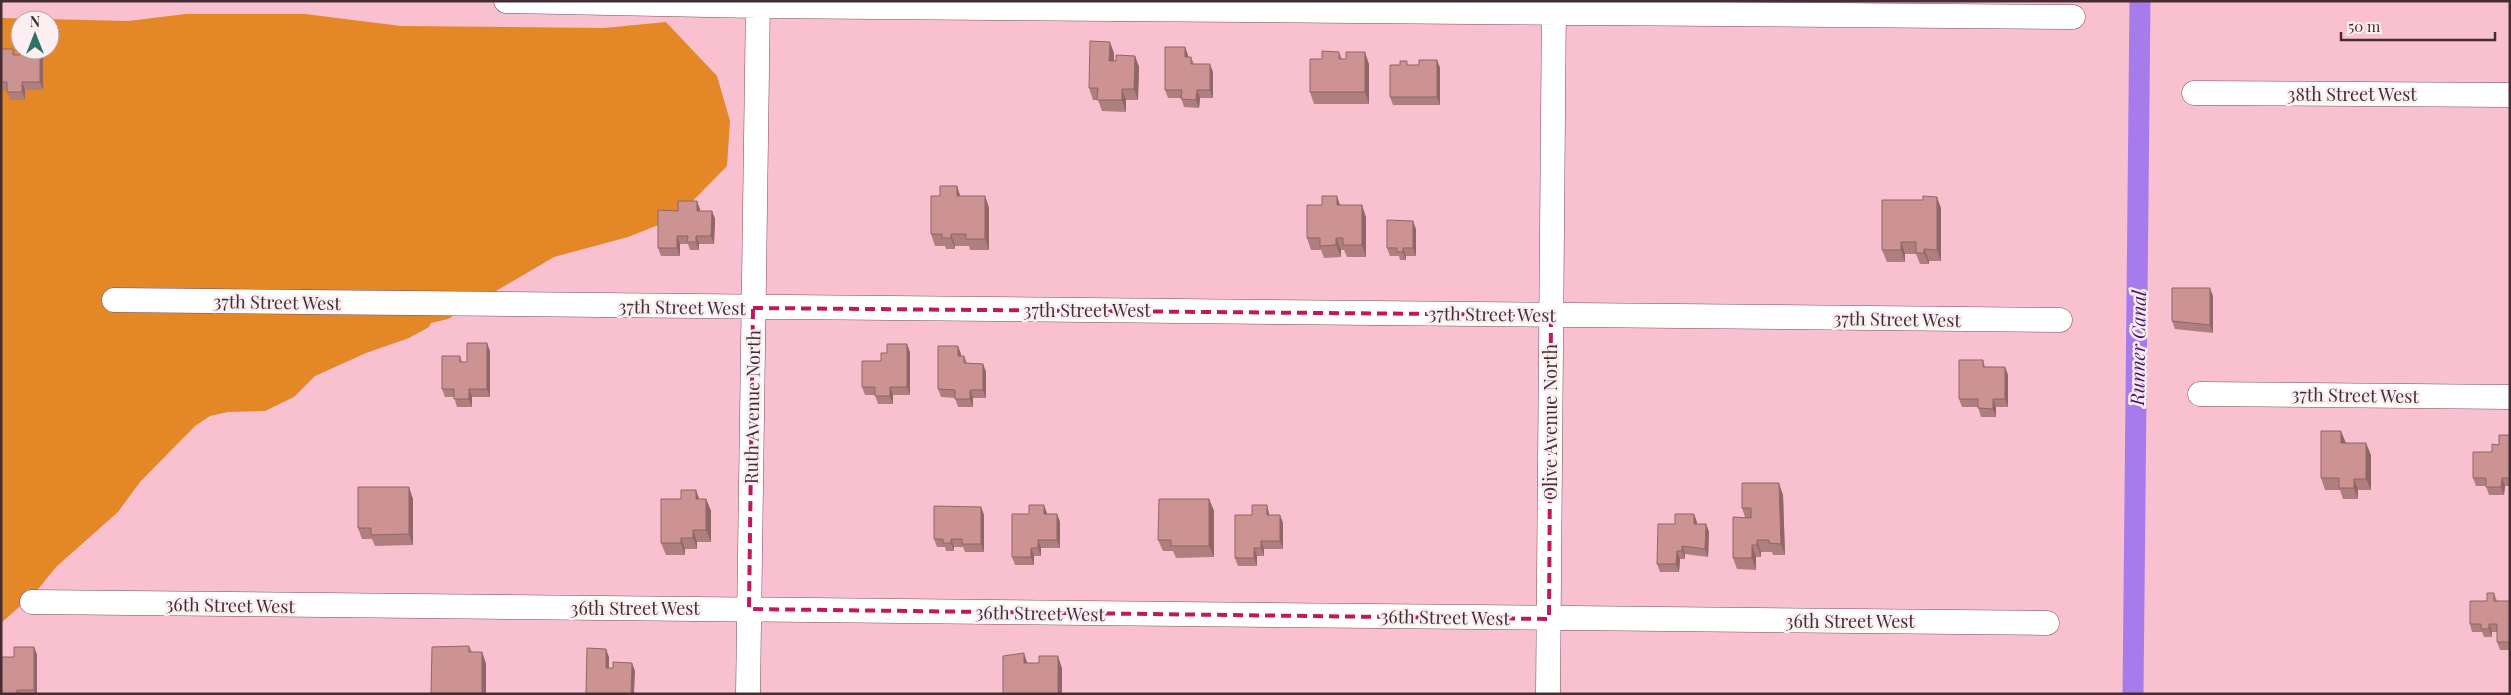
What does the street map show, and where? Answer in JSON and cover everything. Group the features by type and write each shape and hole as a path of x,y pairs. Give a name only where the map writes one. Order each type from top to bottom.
{"street":[{"path":"506,1 1554,6 1635,14 2073,17"},
{"name":"Ruth Avenue North","path":"748,694 758,3"},
{"name":"Olive Avenue North","path":"1548,694 1554,6"},
{"name":"38th Street West","path":"2194,93 2510,94"},
{"name":"37th Street West","path":"114,300 2060,320"},
{"name":"37th Street West","path":"2200,394 2510,397"},
{"name":"36th Street West","path":"32,602 2047,623"}],"highlighted area":[{"path":"753,308 1551,315 1549,619 749,609"}],"shaded area":[{"path":"186,14 305,14 401,26 604,28 666,22 717,76 730,121 727,166 676,218 628,237 554,257 448,319 431,323 429,327 409,338 366,353 315,376 294,397 265,411 228,412 210,416 195,426 140,482 118,512 56,567 35,593 1,623 1,18 10,18 10,60 60,60 60,19 128,21"}],"building":[{"path":"1090,41 1110,42 1109,61 1116,61 1116,55 1135,56 1134,89 1122,89 1122,100 1097,100 1098,88 1089,88"},
{"path":"1165,47 1185,47 1185,57 1191,57 1191,64 1210,64 1210,90 1197,90 1196,100 1181,99 1182,90 1165,90"},
{"path":"1,49 10,49 10,60 40,60 40,82 22,82 22,92 7,92 7,82 1,82"},
{"path":"1322,51 1339,52 1339,59 1346,59 1346,52 1365,52 1365,92 1310,92 1310,59 1322,59"},
{"path":"1419,60 1437,60 1437,97 1390,97 1390,65 1400,65 1400,61 1407,61 1407,65 1419,65"},
{"path":"940,186 957,186 957,196 985,196 985,239 966,239 966,234 951,234 951,238 942,238 942,234 931,234 931,196 940,196"},
{"path":"1322,196 1337,196 1337,205 1362,205 1362,245 1343,245 1343,238 1336,238 1336,245 1320,246 1320,238 1307,238 1307,205 1322,205"},
{"path":"1923,196 1937,197 1937,250 1924,249 1924,253 1916,253 1916,242 1901,242 1901,250 1882,250 1882,200 1923,200"},
{"path":"678,201 697,201 697,211 712,211 711,236 696,236 696,242 687,242 688,236 677,236 677,248 658,248 658,210 678,211"},
{"path":"1387,220 1413,221 1413,248 1403,248 1403,252 1397,252 1397,248 1387,248"},
{"path":"2172,288 2210,288 2210,325 2172,321"},
{"path":"467,343 487,343 487,389 469,389 469,399 454,399 454,389 442,389 442,356 460,356 460,362 467,362"},
{"path":"887,344 907,344 907,387 890,387 890,396 875,396 875,387 862,387 862,361 881,361 881,353 887,353"},
{"path":"938,346 958,346 958,356 964,356 964,363 983,364 983,390 970,390 970,399 955,399 955,390 938,389"},
{"path":"1959,360 1983,360 1983,367 2005,367 2005,399 1993,399 1993,409 1978,408 1978,399 1959,399"},
{"path":"2321,431 2341,431 2341,443 2366,443 2366,479 2354,479 2354,488 2339,488 2339,478 2321,478"},
{"path":"2499,435 2510,435 2510,478 2502,478 2501,487 2486,487 2486,478 2473,478 2473,452 2492,452 2492,444 2499,445"},
{"path":"1742,483 1779,483 1781,544 1769,543 1769,540 1757,540 1757,545 1752,545 1752,558 1733,558 1733,517 1751,518 1751,508 1742,508"},
{"path":"358,487 409,487 409,534 371,535 371,528 358,528"},
{"path":"681,490 696,490 696,499 706,499 706,530 693,530 693,538 681,538 681,543 661,543 661,499 681,499"},
{"path":"1159,499 1209,499 1209,546 1171,546 1171,540 1158,540"},
{"path":"1029,505 1044,505 1044,514 1057,514 1057,540 1038,540 1038,548 1031,548 1031,557 1012,557 1012,514 1029,514"},
{"path":"1252,505 1267,505 1267,515 1280,515 1280,541 1261,541 1261,548 1254,548 1254,558 1235,558 1235,515 1252,515"},
{"path":"934,506 981,507 981,544 962,544 962,539 951,539 951,543 943,543 943,539 934,539"},
{"path":"1675,514 1694,514 1694,524 1706,524 1705,549 1682,546 1682,551 1677,551 1676,564 1657,564 1658,524 1675,524"},
{"path":"2487,593 2494,593 2494,601 2510,601 2510,642 2497,642 2497,624 2489,624 2489,629 2481,629 2481,624 2470,624 2470,601 2487,601"},
{"path":"469,646 469,652 482,652 482,693 431,693 432,647"},
{"path":"14,647 34,647 34,690 17,690 17,694 2,694 1,657 14,657"},
{"path":"587,648 606,649 606,668 613,668 613,662 632,663 631,694 586,694"},
{"path":"1024,653 1024,663 1039,663 1039,656 1058,656 1058,694 1003,694 1003,656"}],"waterway":[{"name":"Runner Canal","path":"2133,694 2140,1"}]}
